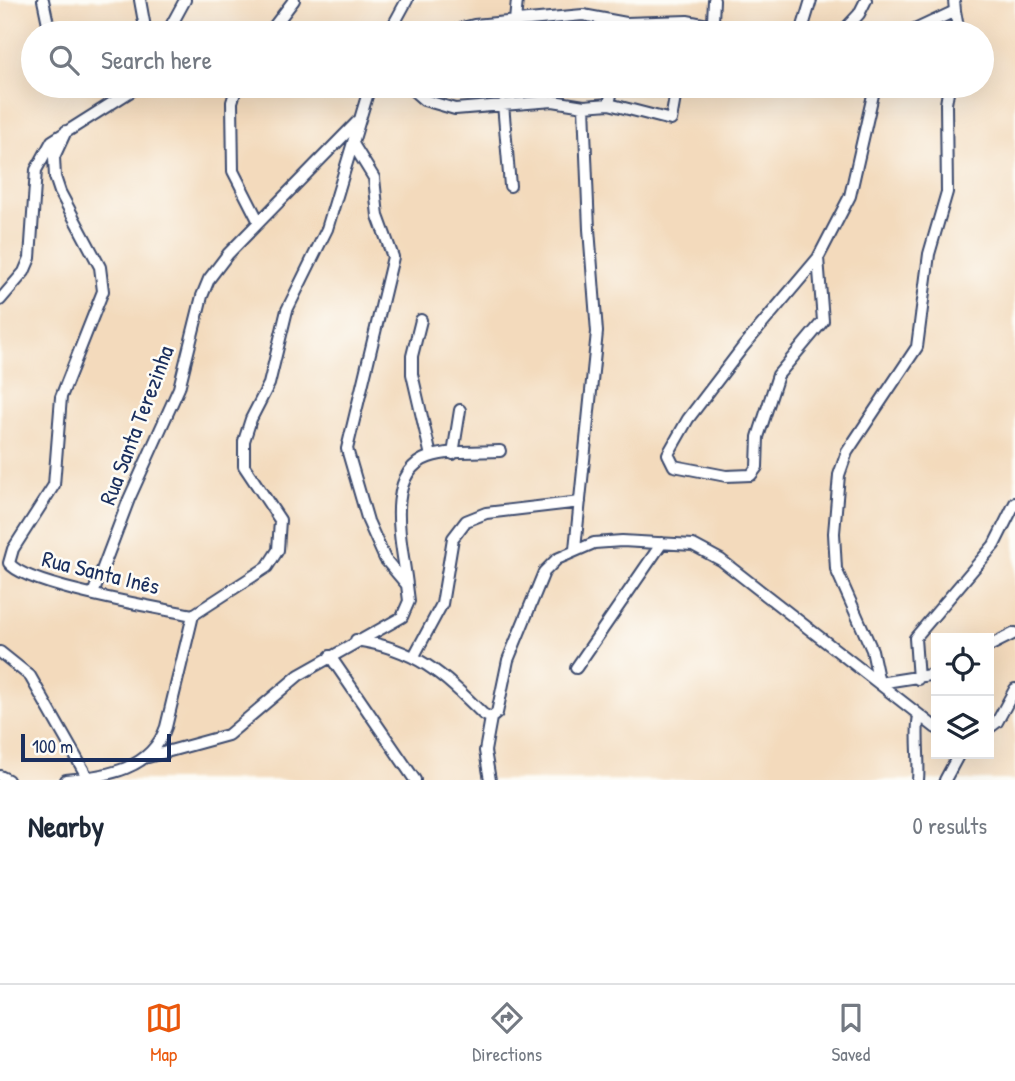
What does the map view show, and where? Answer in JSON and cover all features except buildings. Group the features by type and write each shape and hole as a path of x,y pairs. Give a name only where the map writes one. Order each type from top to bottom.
{"street":[{"path":"43,0 47,21"},
{"path":"140,0 144,21"},
{"path":"174,21 185,0"},
{"path":"278,21 293,0"},
{"path":"396,21 407,0"},
{"path":"517,0 515,21 583,15 602,21"},
{"path":"713,0 713,21"},
{"path":"805,21 811,0"},
{"path":"852,21 866,0"},
{"path":"928,21 955,5"},
{"path":"0,300 24,272 30,258 36,170 52,141 119,98"},
{"path":"233,98 233,171 259,222"},
{"path":"148,757 161,740 166,727 193,615 267,567 278,550 280,520 244,466 244,441 251,419 269,384 286,310 327,229 366,98"},
{"path":"422,98 455,109 553,101 584,106 609,104 671,120 675,98"},
{"path":"609,104 610,98"},
{"path":"818,258 823,321 778,375 758,437 757,467 751,475 726,476 674,466 668,454 688,419 818,258 850,197 872,98"},
{"path":"879,683 872,650 836,569 834,533 839,475 847,453 917,347 929,254 947,192 947,98"},
{"path":"503,104 510,186"},
{"path":"575,549 597,332 584,106"},
{"name":"Rua Santa Terezinha","path":"93,594 130,499 179,387 206,286 219,264 360,119"},
{"name":"Rua Santa Inês","path":"66,131 54,157 55,177 60,192 100,267 103,291 61,397 54,485 13,549 9,563 26,576 93,594 193,615"},
{"path":"352,144 374,178 378,216 393,257 347,449 368,522 385,559 407,585"},
{"path":"421,320 412,356 412,374 430,456"},
{"path":"453,454 460,410"},
{"path":"66,780 89,779 148,757 228,735 299,675 356,640 402,617 409,601 399,504 402,485 411,466 430,456 500,451"},
{"path":"414,656 442,604 453,538 466,521 486,513 580,502"},
{"path":"918,680 915,638 994,545 1015,503"},
{"path":"490,780 485,751 491,718 497,713 508,660 544,572 557,559 575,549 622,541 693,545 721,560 931,725"},
{"path":"576,668 663,543"},
{"path":"994,644 1015,633"},
{"path":"356,640 387,645 414,656 443,673 483,714 491,718"},
{"path":"0,652 30,676 89,779"},
{"path":"330,656 415,780"},
{"path":"879,683 918,680 931,676"},
{"path":"994,724 1015,689"},
{"path":"918,780 919,739 915,726 919,717"},
{"path":"945,780 957,759"},
{"path":"0,776 8,780"}]}
